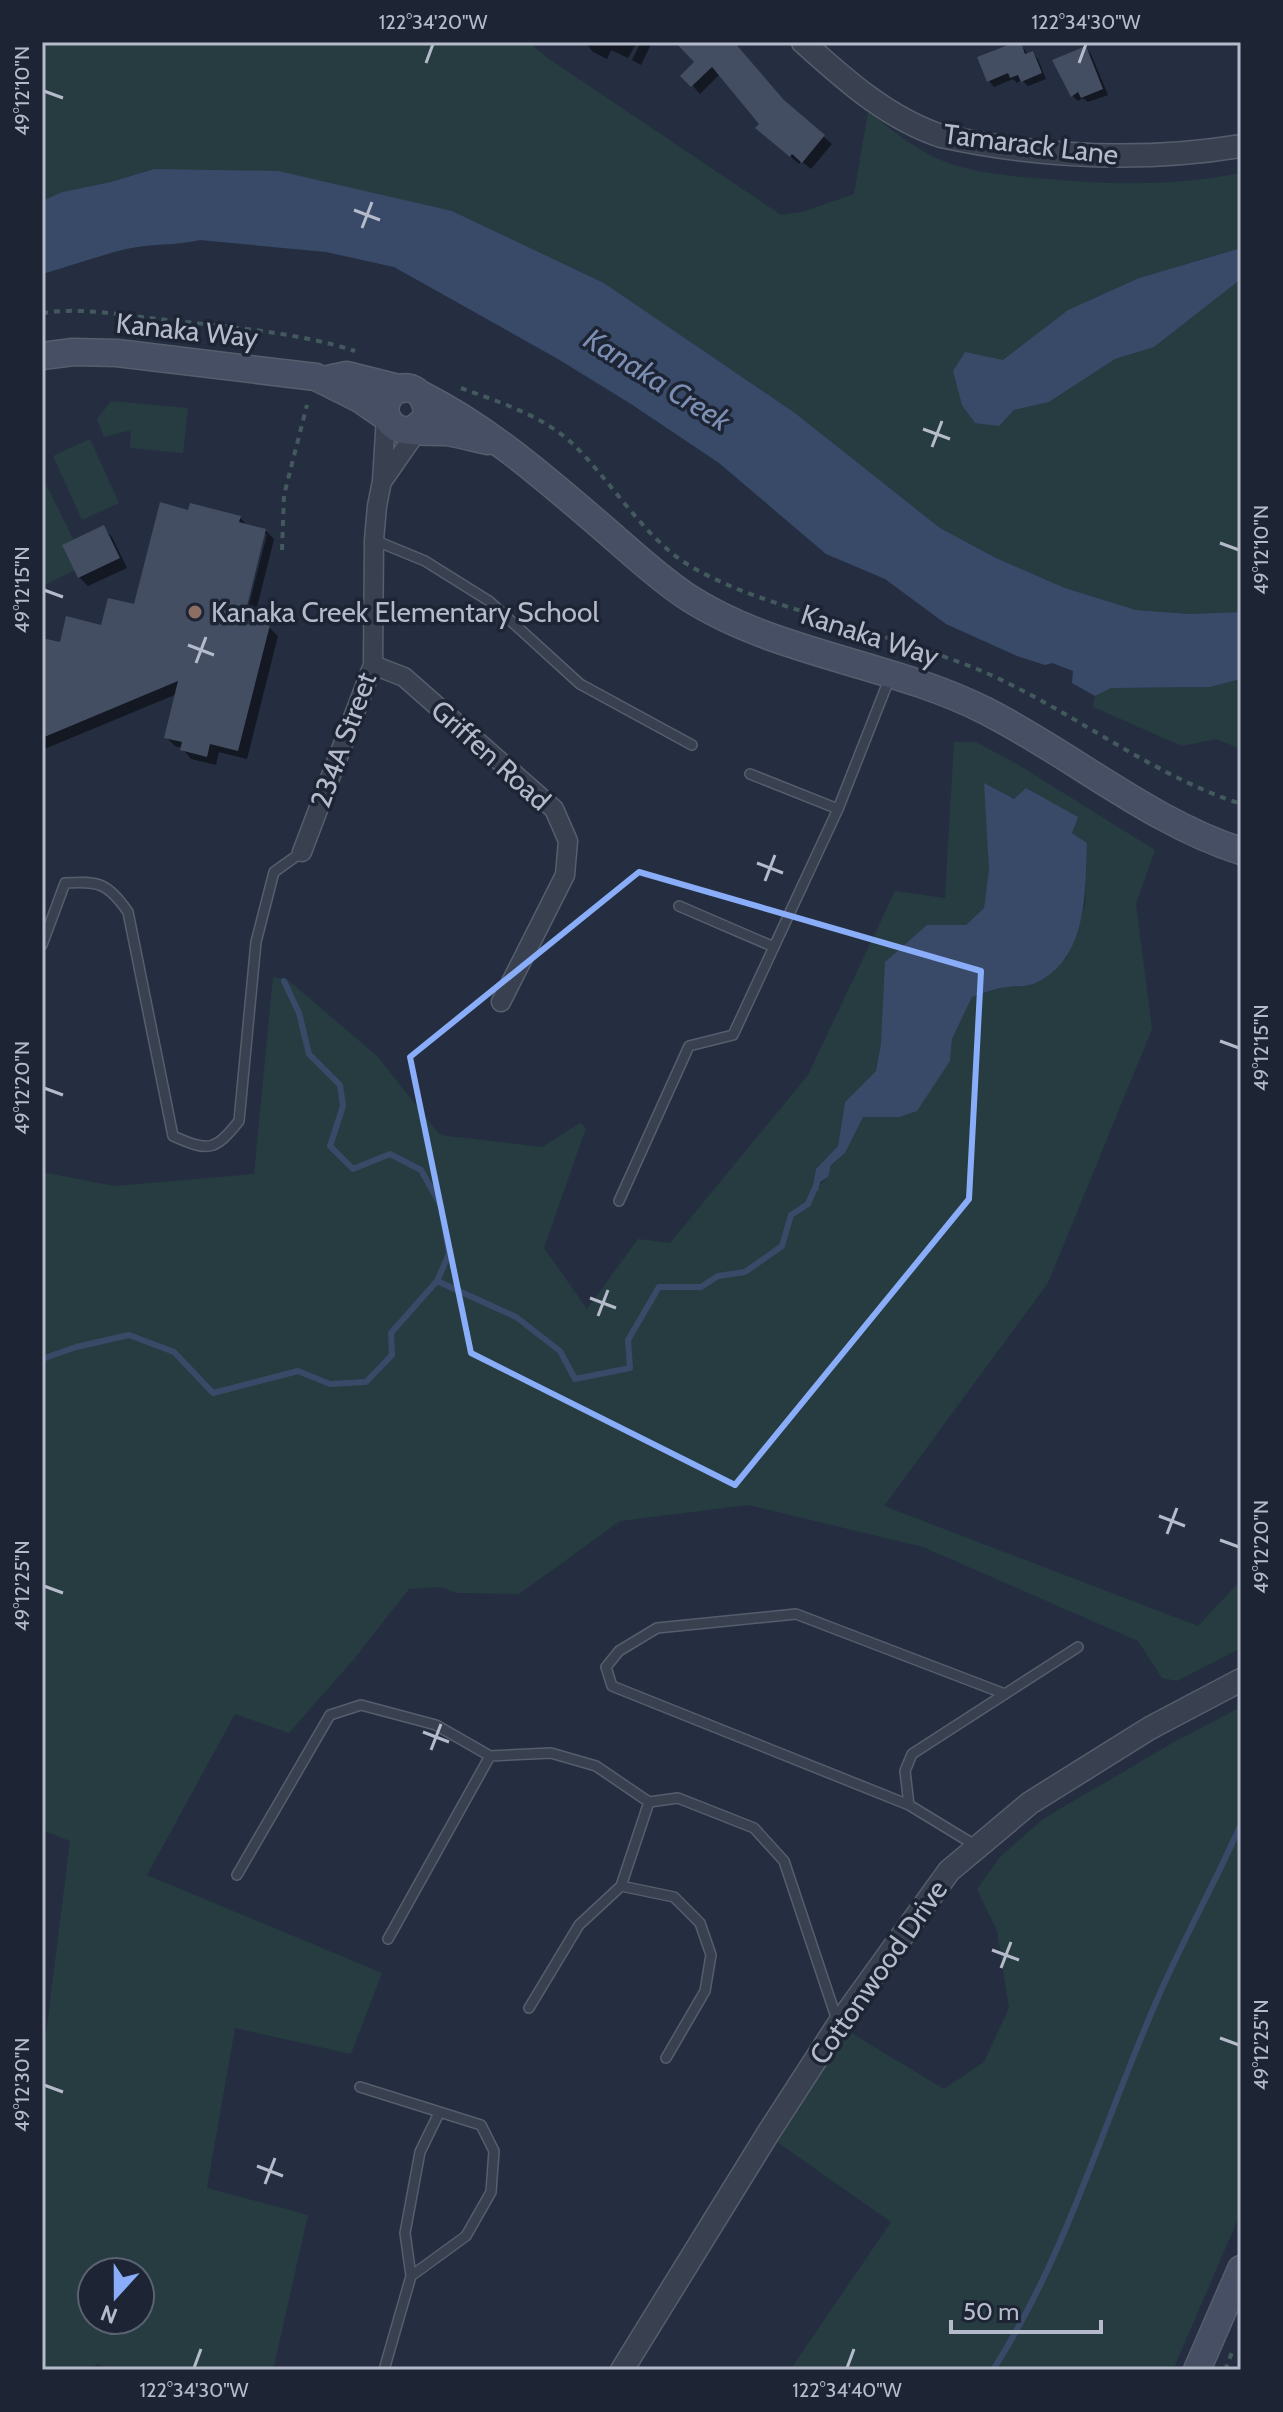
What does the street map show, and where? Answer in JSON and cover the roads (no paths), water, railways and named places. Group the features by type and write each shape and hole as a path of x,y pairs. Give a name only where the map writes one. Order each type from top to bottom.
{"main road":[{"name":"Kanaka Way","path":"42,356 73,352 117,353 325,379 347,375 412,392 451,410 503,445 690,599 779,640 891,674 987,711 1154,810 1241,851"},
{"name":"Kanaka Way","path":"325,379 386,417"},
{"path":"412,392 428,411 426,419 414,429 399,430 386,417 386,405 389,398 412,392"},
{"name":"Kanaka Way","path":"414,429 503,445"},
{"path":"1197,2370 1241,2269"}],"street":[{"name":"Tamarack Lane","path":"803,42 868,98 924,130 941,136 1070,153 1132,156 1170,156 1241,146"},
{"name":"234A Street","path":"302,852 373,665 374,540 386,417"},
{"name":"234A Street","path":"382,481 411,440 414,429"},
{"name":"Griffen Road","path":"373,665 404,677 554,809 568,841 565,875 501,1002"},
{"name":"Cottonwood Drive","path":"622,2370 838,2025 949,1871 1044,1794 1150,1728 1241,1680"}],"lane":[{"path":"374,540 425,561 489,601 580,684 692,745"},
{"path":"619,1201 689,1046 733,1035 838,809 891,674"},
{"path":"750,774 838,809"},
{"path":"42,945 65,883 91,881 113,890 128,912 173,1136 199,1148 221,1143 239,1121 256,942 274,872 302,852"},
{"path":"679,906 774,947"},
{"path":"978,1847 909,1805 612,1686 606,1667 619,1651 657,1628 796,1614 1005,1694"},
{"path":"909,1805 905,1771 912,1754 1078,1647"},
{"path":"237,1875 330,1715 361,1705 436,1725 490,1756 551,1753 596,1766 649,1802 678,1798 754,1828 784,1861 838,2025"},
{"path":"388,1939 490,1756"},
{"path":"529,2008 579,1925 621,1886 649,1802"},
{"path":"621,1886 674,1897 700,1923 711,1955 705,1991 666,2058"},
{"path":"360,2087 481,2125 494,2151 491,2192 466,2236 411,2276"},
{"path":"384,2370 411,2276 405,2233 420,2152 439,2113"}],"water":[{"name":"Kanaka Creek","path":"154,169 278,171 452,211 604,283 795,413 940,528 996,558 1065,588 1136,610 1189,614 1241,612 1241,679 1210,687 1111,688 1095,696 1072,683 1073,671 1017,656 946,624 885,579 826,554 719,463 631,404 558,359 394,267 326,252 200,240 126,249 42,274 42,201 62,192"},
{"path":"1241,248 1241,279 1154,347 1115,359 1049,402 1014,410 999,426 975,423 962,405 953,371 965,352 1003,360 1068,310 1139,278"},
{"path":"984,783 1014,799 1026,788 1078,817 1072,833 1087,843 1084,904 1074,943 1051,973 1033,984 999,988 972,997 952,1039 950,1061 917,1111 899,1117 863,1117 845,1153 831,1165 828,1177 820,1182 818,1191 812,1191 816,1169 838,1146 845,1102 876,1071 881,1043 885,962 927,925 966,925 984,908 989,869"}],"waterway":[{"path":"284,981 299,1013 309,1054 340,1085 343,1106 330,1146 353,1169 390,1154 421,1170 441,1206 449,1254 437,1281"},
{"path":"42,1359 76,1347 129,1335 174,1352 213,1393 298,1371 330,1384 366,1382 392,1355 391,1333 437,1281 516,1317 560,1351 575,1379 630,1368 628,1340 659,1287 701,1287 718,1276 745,1272 782,1246 791,1215 808,1204 817,1183"},
{"path":"993,2370 1043,2279 1064,2233 1160,1993 1241,1824"}],"place":[{"name":"Kanaka Creek Elementary School","path":"195,612"}]}
